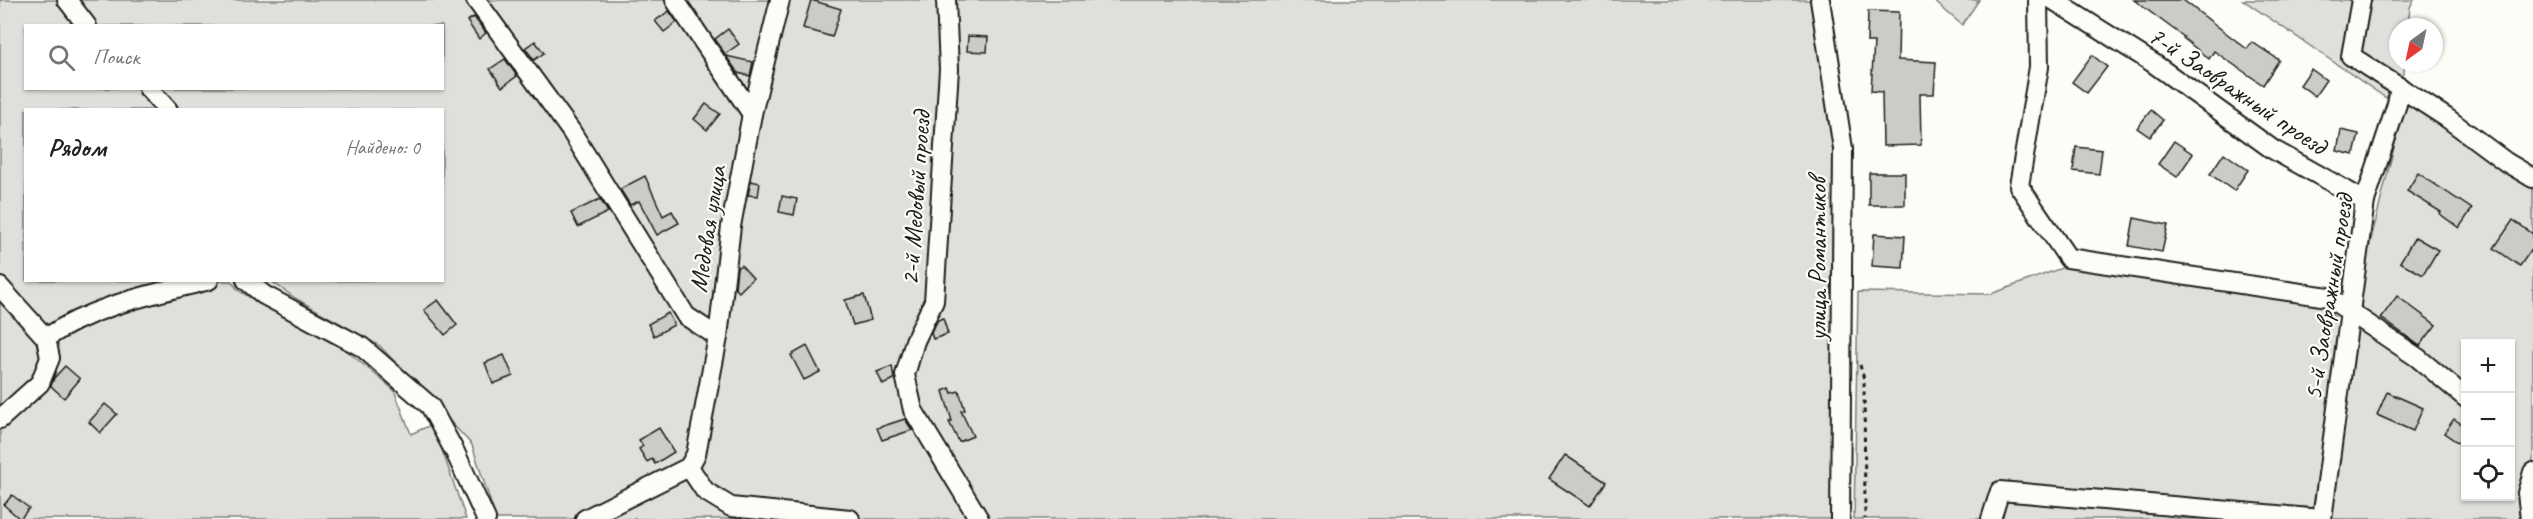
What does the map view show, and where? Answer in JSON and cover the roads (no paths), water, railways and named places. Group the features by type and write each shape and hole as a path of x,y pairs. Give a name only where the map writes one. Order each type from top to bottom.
{"street":[{"path":"67,0 85,24"},
{"path":"476,0 571,131 686,316 718,337"},
{"path":"675,0 753,114"},
{"name":"Медовая улица","path":"689,467 696,454 718,337 730,226 780,0"},
{"name":"2-й Медовый проезд","path":"946,0 949,69 934,301 915,341 905,375 913,410 979,519"},
{"name":"улица Романтиков","path":"1820,0 1843,149 1840,519"},
{"path":"2038,0 2039,67 2019,186 2068,258 2328,297 2349,309 2418,358 2461,394"},
{"name":"7-й Заовражный проезд","path":"2053,0 2153,63 2272,149 2366,201"},
{"path":"2361,0 2351,56 2447,118 2506,162 2533,178"},
{"name":"5-й Заовражный проезд","path":"2322,519 2349,309 2366,201 2397,104 2400,87"},
{"path":"150,90 166,108"},
{"path":"46,338 61,328 118,303 202,282"},
{"path":"248,282 264,295 362,347 430,406 455,452 486,519"},
{"path":"0,286 46,338 50,358 40,383 0,419"},
{"path":"585,519 689,467 705,491 731,507 850,519"},
{"path":"2530,519 2527,493 2533,472"},
{"path":"1991,519 2000,490 2322,519"}]}
